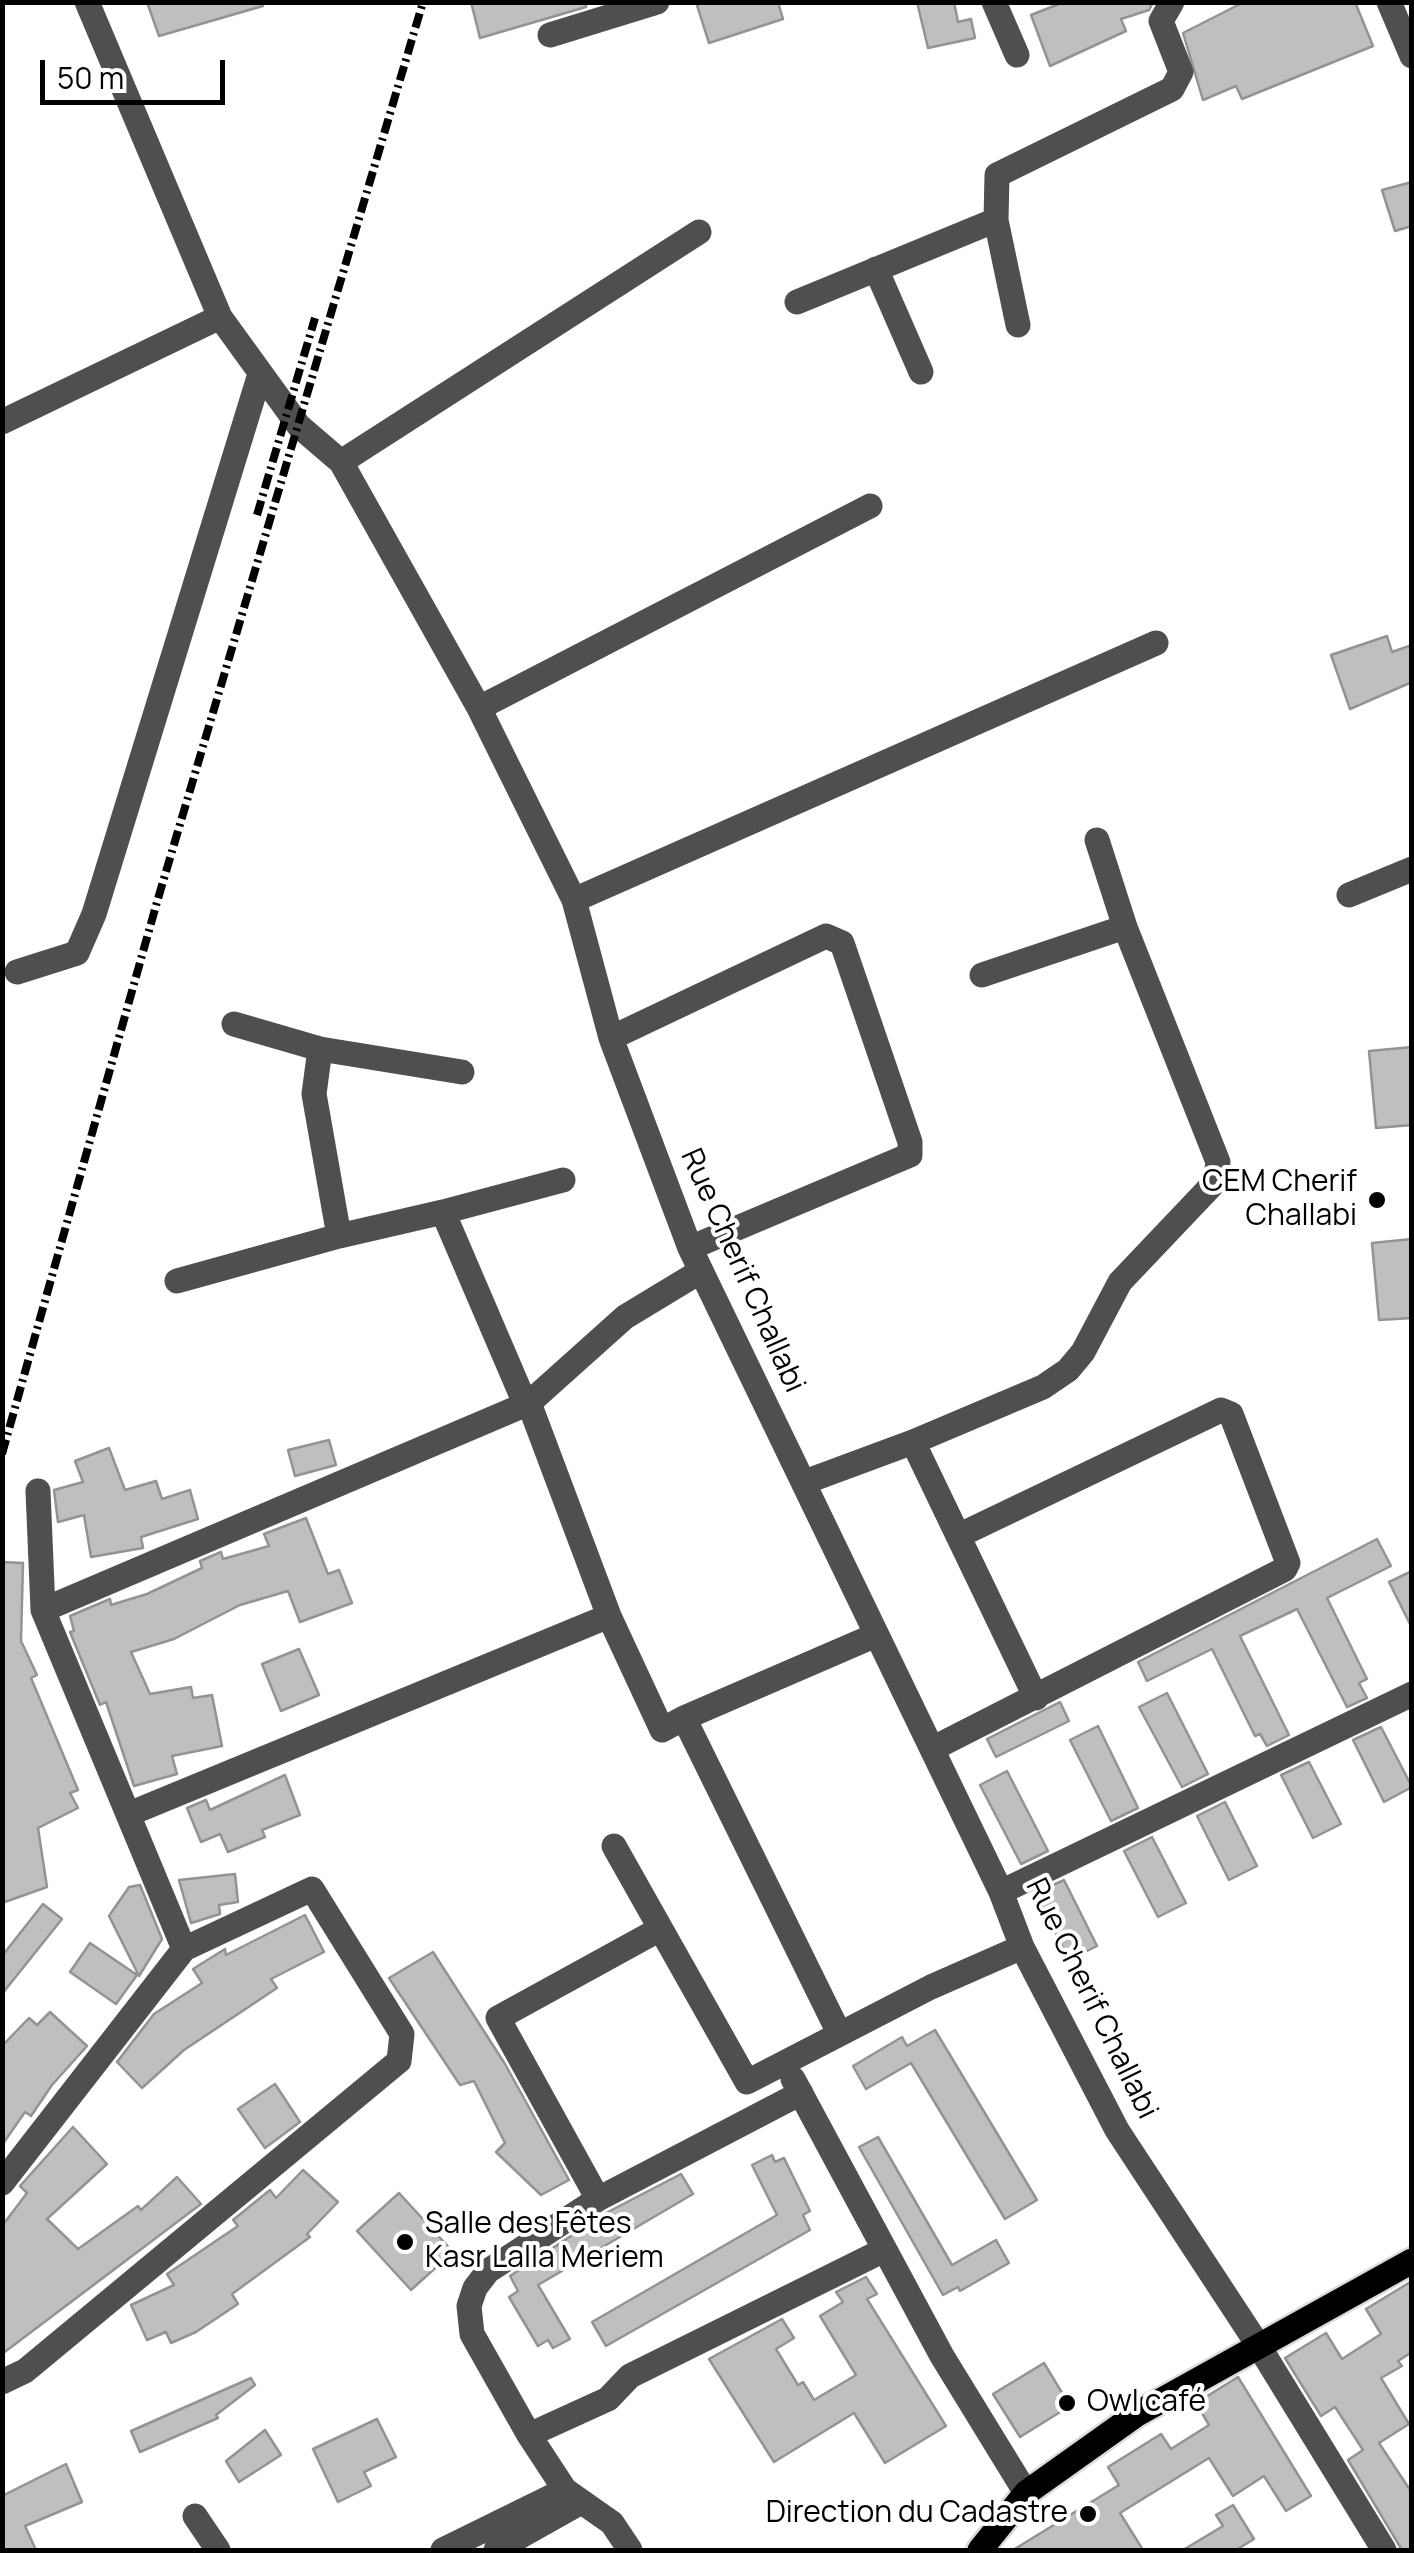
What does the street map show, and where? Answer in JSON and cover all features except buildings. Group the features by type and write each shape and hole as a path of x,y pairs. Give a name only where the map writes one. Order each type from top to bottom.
{"main road":[{"path":"980,2550 1026,2493 1137,2414 1412,2261"}],"street":[{"name":"Rue Cherif Challabi","path":"87,2 220,317 299,426 341,462 479,708 574,900 611,1038 695,1260 1001,1892 1022,1947 1117,2130 1260,2348 1384,2550"},
{"path":"550,34 657,2"},
{"path":"994,2 1017,55"},
{"path":"1018,325 996,220 996,175 1178,83 1181,72 1161,22 1172,2"},
{"path":"1389,2 1410,51"},
{"path":"796,302 996,220"},
{"path":"341,462 699,232"},
{"path":"876,269 921,372"},
{"path":"2,422 220,317"},
{"path":"17,972 76,953 94,914 260,374"},
{"path":"479,708 870,506"},
{"path":"574,900 1156,643"},
{"path":"805,1482 1043,1387 1068,1370 1120,1282 1215,1182 1218,1162 1125,927 1097,840"},
{"path":"1348,895 1412,869"},
{"path":"982,975 1125,927"},
{"path":"44,1610 529,1403 695,1260 910,1155 910,1142 842,942 826,936 611,1038"},
{"path":"234,1024 320,1049 462,1072"},
{"path":"320,1049 314,1094 339,1236"},
{"path":"177,1281 563,1180"},
{"path":"444,1212 529,1403 609,1616 662,1730 876,1635"},
{"path":"932,1749 1286,1569 1287,1551 1230,1414 1214,1411 958,1536"},
{"path":"912,1442 1036,1698"},
{"path":"38,1491 44,1610 184,1949"},
{"path":"130,1814 609,1616"},
{"path":"1001,1892 1412,1694"},
{"path":"684,1718 838,2033"},
{"path":"614,1846 746,2082 838,2033 1022,1947"},
{"path":"2,2183 184,1949 312,1889 402,2034 399,2061 25,2371 2,2382"},
{"path":"598,2200 498,2018 660,1929"},
{"path":"784,2063 884,2250 1026,2493"},
{"path":"630,2550 612,2523 573,2496 529,2435 472,2334 468,2306 474,2288 488,2272 598,2200 801,2094"},
{"path":"529,2435 608,2399 630,2376 884,2250"},
{"path":"443,2550 573,2496"},
{"path":"496,2550 573,2496"},
{"path":"194,2516 218,2550"}],"railway":[{"path":"2,1454 157,902 423,2"},
{"path":"257,515 315,318"}],"place":[{"name":"CEM Cherif Challabi","path":"1377,1200"},
{"name":"Salle des Fêtes Kasr Lalla Meriem","path":"405,2242"},
{"name":"Owl café","path":"1067,2403"},
{"name":"Direction du Cadastre","path":"1088,2514"}]}
